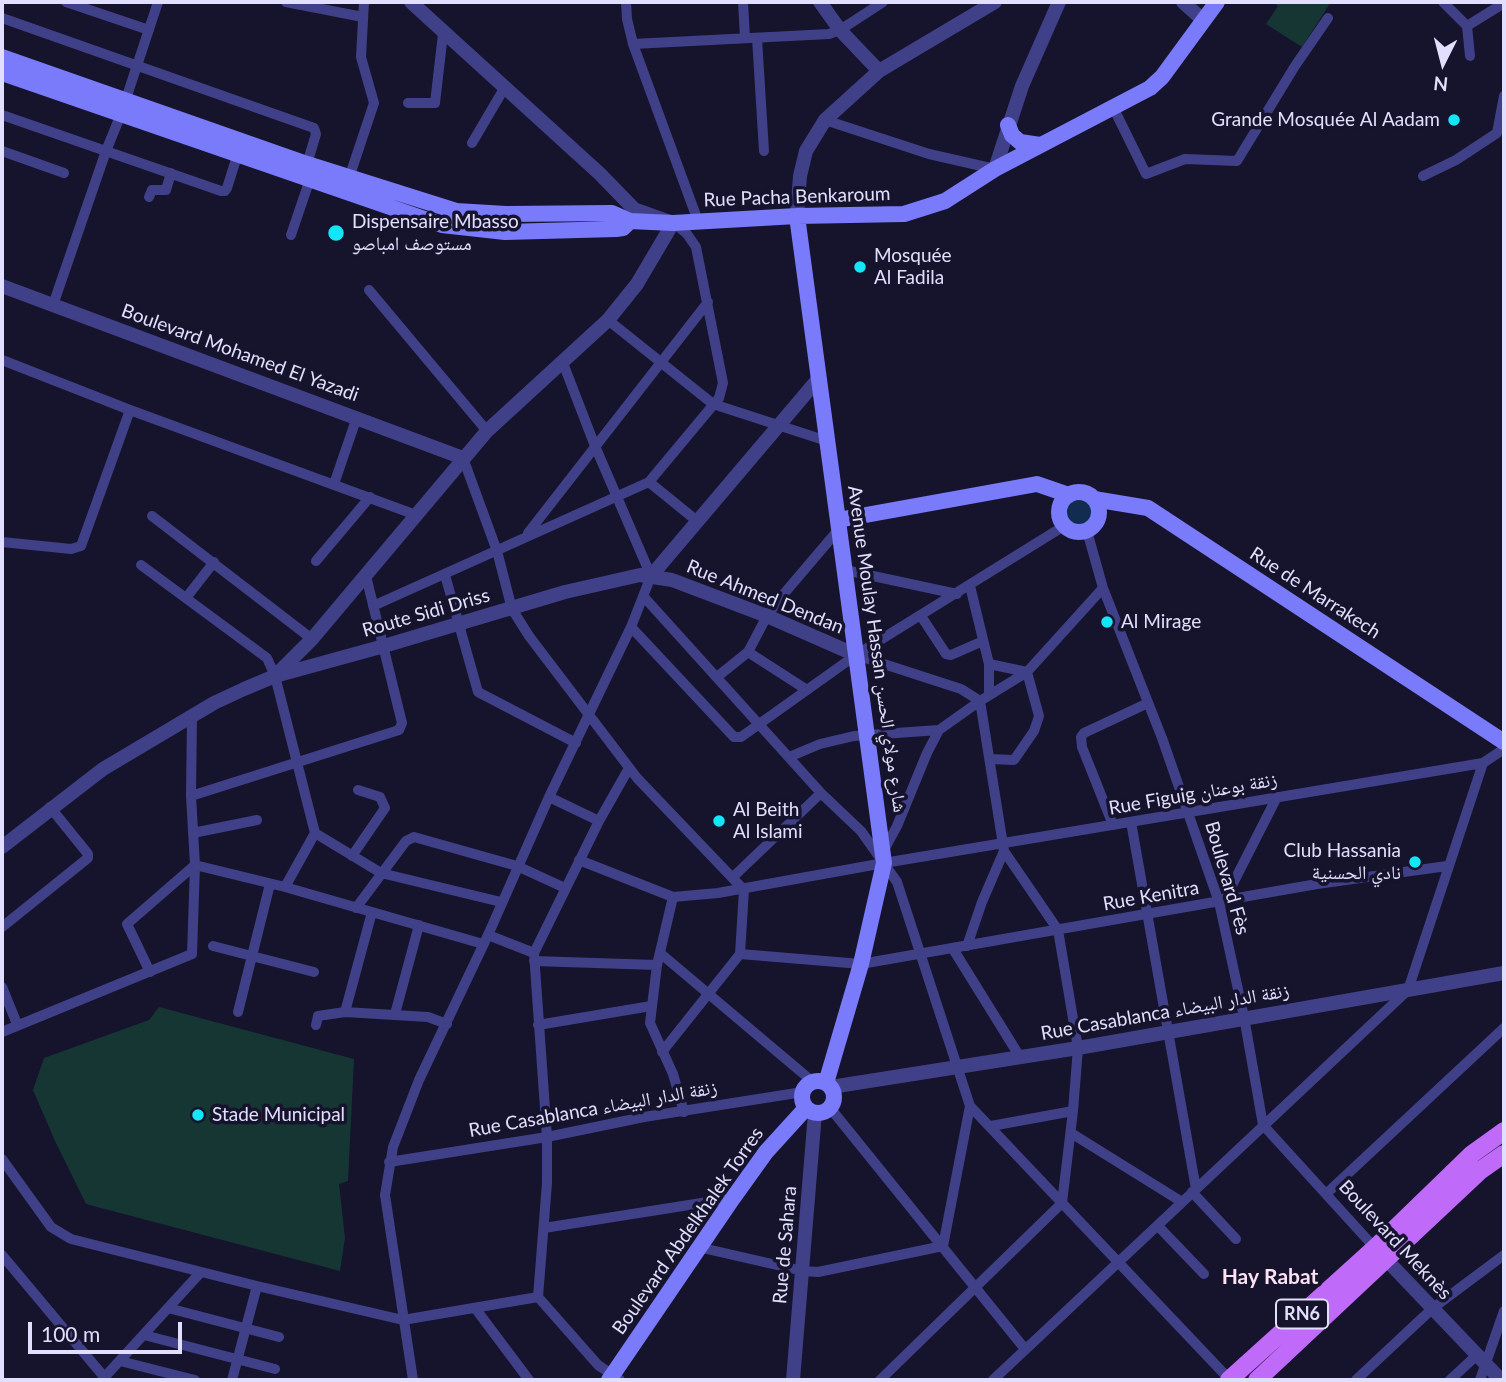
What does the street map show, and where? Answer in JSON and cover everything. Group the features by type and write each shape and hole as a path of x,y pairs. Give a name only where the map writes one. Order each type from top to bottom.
{"main road":[{"name":"Rue Pacha Benkaroum","path":"630,221 673,223 797,216 904,214 945,201 1040,145 1133,99 1162,78 1217,2"},
{"path":"2,57 124,106 238,153 309,171 349,178 456,211 506,214 612,212 630,221 623,228 616,229 505,232 458,228 417,217 309,171 124,106 2,73"},
{"path":"1008,125 1012,135 1020,142 1040,145"},
{"name":"Avenue Moulay Hassan شارع مولاي الحسن","path":"797,216 884,857 861,964 818,1096"},
{"path":"839,524 1037,484 1069,495 1081,492 1094,499 1099,517 1097,523 1087,531 1075,532 1064,526 1059,512 1061,504 1069,495"},
{"name":"Rue de Marrakech","path":"1094,499 1148,508 1504,742"},
{"name":"Boulevard Abdelkhalek Torres","path":"613,1379 698,1247 766,1152 818,1096"},
{"name":"RN6","path":"1256,1380 1381,1254 1472,1154 1504,1131"},
{"name":"RN6","path":"1229,1380 1481,1170 1504,1154"}],"street":[{"path":"66,2 149,30"},
{"path":"53,305 158,2"},
{"path":"286,2 363,17"},
{"path":"349,178 374,103 361,57 364,2"},
{"path":"373,606 649,482 719,398 723,383 696,247 687,234 673,223 634,209 600,174 443,34 411,2"},
{"path":"626,2 633,44 698,221"},
{"path":"743,2 745,38"},
{"path":"820,2 840,30 879,71"},
{"path":"633,44 813,36 840,30 883,2"},
{"path":"797,216 800,176 806,151 825,120 879,71 995,2"},
{"path":"825,120 929,154 995,170 1022,86 1059,2"},
{"path":"1183,2 1203,20"},
{"path":"1443,2 1466,26 1470,56"},
{"path":"1466,26 1504,3"},
{"path":"2,18 314,128 316,134 309,171 291,235"},
{"path":"1113,107 1146,174 1185,159 1233,162 1241,157 1328,18"},
{"path":"408,103 435,103 443,34"},
{"path":"758,38 764,150"},
{"path":"472,143 505,87"},
{"path":"1423,176 1456,160 1497,132 1504,96"},
{"path":"2,115 225,191 238,153"},
{"path":"2,150 64,173"},
{"path":"149,197 152,190 166,190 171,173"},
{"path":"275,676 312,639 487,430 608,320 636,284 673,223"},
{"name":"Boulevard Mohamed El Yazadi","path":"2,286 463,458"},
{"path":"369,290 487,430"},
{"path":"526,536 708,302"},
{"path":"608,320 713,404 827,441"},
{"path":"2,360 130,410 416,514"},
{"path":"563,363 595,446 652,576"},
{"path":"413,1380 385,1195 389,1162 404,1115 517,866 631,627 652,576 819,378"},
{"path":"2,542 71,549 80,546 130,410"},
{"path":"334,484 357,417"},
{"path":"463,458 497,551 512,609 529,636 645,788 744,890 740,954 662,1052"},
{"path":"649,482 696,521"},
{"path":"317,561 370,497"},
{"path":"152,516 312,639"},
{"path":"717,677 748,652 767,616 839,524"},
{"path":"631,627 734,737 741,737 856,655 1064,526"},
{"name":"Boulevard Fès","path":"1087,531 1103,588 1222,902 1263,1125"},
{"path":"186,598 215,562"},
{"path":"141,565 267,658 275,676 315,834 285,887"},
{"path":"845,570 957,594"},
{"path":"445,575 460,624 472,680 478,692 576,743"},
{"name":"Route Sidi Driss","path":"2,847 50,807 103,769 214,703 275,676 578,589 640,575 652,576"},
{"path":"191,796 400,730 402,723 366,576"},
{"name":"Rue Ahmed Dendan","path":"652,576 672,580 767,616 856,655 984,698"},
{"path":"880,1380 1062,1203 1071,1133 1078,1048 1058,930 1002,847 984,698 989,664 970,586"},
{"path":"884,857 939,730 1027,672 1103,588"},
{"path":"644,597 821,793 861,831 884,857 897,882 970,1106 943,1246"},
{"path":"922,615 946,654 951,655 983,641"},
{"path":"748,652 807,690"},
{"path":"989,664 1027,672"},
{"path":"990,759 1014,760 1037,723 1038,708 1027,672"},
{"path":"1113,825 1082,747 1082,737 1084,733 1148,703"},
{"path":"2,1032 192,954 195,865 191,796 192,715"},
{"path":"789,757 828,741 939,730"},
{"name":"Rue Figuig زنقة بوعنان","path":"673,897 744,890 884,857 1002,847 1113,825 1483,763 1504,749"},
{"path":"993,1380 1408,990 1483,763"},
{"path":"613,1379 538,1297 544,1228 547,1137 534,957 579,860 629,768"},
{"path":"352,856 383,812 384,805 380,797 358,790"},
{"path":"733,877 821,793"},
{"path":"550,797 599,821"},
{"path":"1222,902 1277,797"},
{"path":"2,927 88,858 88,854 50,807"},
{"path":"193,833 257,820"},
{"path":"1131,822 1194,1190 1236,1239"},
{"path":"315,834 381,873 501,902"},
{"path":"356,908 406,841 414,837 517,866 565,888"},
{"path":"967,946 1002,847"},
{"path":"579,860 673,897 651,1006 651,1027 673,1074 684,1112"},
{"path":"195,865 419,925 485,939 534,957 659,959 709,993 818,1096 1025,1349"},
{"path":"150,972 127,924 195,865"},
{"name":"Rue Kenitra","path":"740,954 861,964 1317,884 1447,866"},
{"path":"238,1012 270,884"},
{"path":"345,1012 372,912"},
{"path":"395,1014 419,925"},
{"path":"213,946 314,972"},
{"path":"953,949 1020,1057"},
{"name":"Rue Casablanca زنقة الدار البيضاء","path":"389,1162 547,1137 644,1117 818,1096 959,1067 1504,973"},
{"path":"2,987 17,1024"},
{"path":"538,1025 651,1006"},
{"path":"316,1025 318,1016 345,1012 428,1017 447,1024"},
{"path":"1326,1194 1504,1028"},
{"name":"Rue de Sahara","path":"793,1380 818,1096"},
{"path":"970,1106 1229,1380"},
{"path":"991,1126 1073,1111"},
{"name":"Boulevard Meknès","path":"1263,1125 1501,1380"},
{"path":"1071,1133 1182,1202"},
{"path":"2,1159 58,1233 71,1239 402,1320 538,1297"},
{"path":"544,1228 733,1198"},
{"path":"1158,1226 1203,1274"},
{"path":"698,1247 803,1271 833,1270 943,1246"},
{"path":"2,1255 103,1379 201,1272"},
{"path":"1356,1380 1433,1308 1504,1255"},
{"path":"232,1380 257,1286"},
{"path":"168,1308 279,1337"},
{"path":"475,1308 529,1380"},
{"path":"1480,1380 1481,1359 1504,1311"},
{"path":"144,1335 275,1369"},
{"path":"1450,1380 1481,1359"},
{"path":"120,1361 195,1380"}],"green space":[{"path":"1273,2 1331,2 1302,47 1266,24 1278,6"},
{"name":"Stade Municipal","path":"159,1007 354,1059 348,1181 339,1184 345,1238 340,1271 86,1204 33,1090 44,1058 149,1020"}],"water":[{"path":"1078,496 1084,497 1092,505 1092,517 1084,525 1078,526 1072,525 1064,517 1063,511 1064,505 1072,497"}],"place":[{"name":"Grande Mosquée Al Aadam","path":"1454,120"},
{"name":"Dispensaire Mbasso مستوصف امباصو","path":"336,233"},
{"name":"Mosquée Al Fadila","path":"860,267"},
{"name":"Al Mirage","path":"1107,622"},
{"name":"Al Beith Al Islami","path":"719,821"},
{"name":"Club Hassania نادي الحسنية","path":"1415,862"},
{"name":"Stade Municipal","path":"198,1115"}],"district":[{"name":"Hay Rabat","path":"1270,1277"}]}
